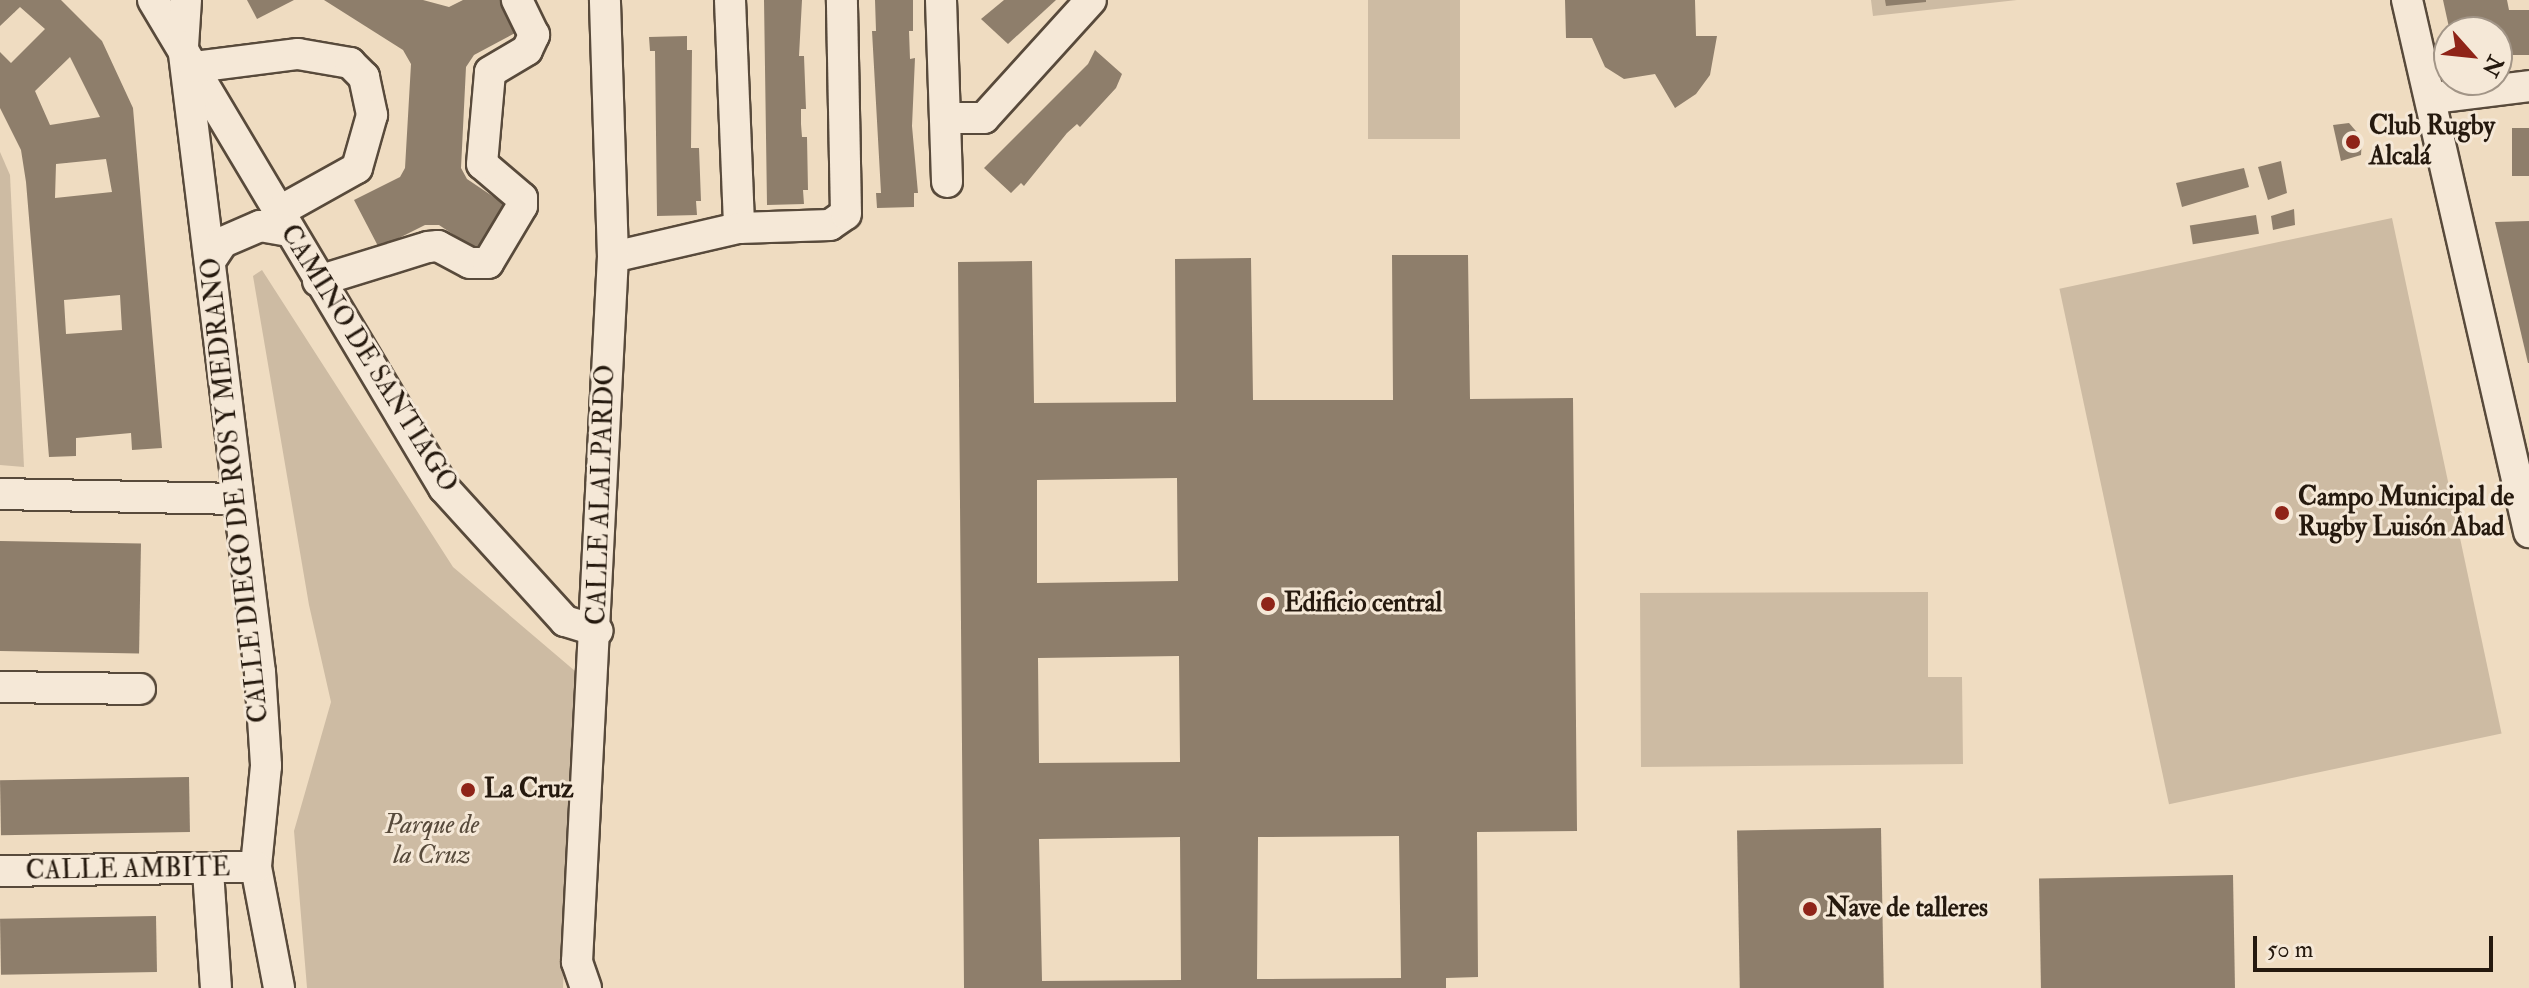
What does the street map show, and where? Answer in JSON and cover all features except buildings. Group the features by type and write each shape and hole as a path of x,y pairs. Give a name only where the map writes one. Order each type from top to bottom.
{"street":[{"name":"CALLE DIEGO DE ROS Y MEDRANO","path":"153,0 189,56 266,766 256,867 279,988"},
{"path":"186,0 189,56 298,54 350,63 364,77 372,115 357,168 283,221 260,226 223,242 210,261"},
{"path":"318,281 428,247 438,246 470,263 488,263 522,206 522,198 482,164 490,72 527,50 534,35 517,0"},
{"name":"CALLE ALALPARDO","path":"586,988 577,962 597,631 613,257 605,0"},
{"path":"730,0 739,228"},
{"path":"613,257 739,228 830,225 846,214 842,0"},
{"path":"941,0 947,182"},
{"path":"945,118 984,118 1091,0"},
{"path":"2407,0 2433,98 2529,532"},
{"name":"CAMINO DE SANTIAGO","path":"189,56 318,281 444,488 565,621 597,631"},
{"path":"2433,98 2529,86"},
{"path":"0,494 238,499"},
{"path":"0,687 140,689"},
{"name":"CALLE AMBITE","path":"0,871 208,871 256,867"},
{"path":"208,871 216,988"}],"green space":[{"path":"1368,0 1460,0 1460,139 1368,139"},
{"path":"1871,0 2017,0 1873,16"},
{"path":"0,152 10,175 24,467 0,465"},
{"name":"Campo Municipal de Rugby Luisón Abad","path":"2392,218 2502,733 2169,804 2059,289"},
{"name":"Parque de la Cruz","path":"262,270 453,567 575,671 563,988 307,988 294,831 331,702 309,605 253,276"},
{"path":"1928,592 1928,677 1962,677 1963,764 1641,767 1640,593"}],"place":[{"name":"Club Rugby Alcalá","path":"2353,142"},
{"name":"Campo Municipal de Rugby Luisón Abad","path":"2282,513"},
{"name":"Edificio central","path":"1268,604"},
{"name":"La Cruz","path":"468,790"},
{"name":"Nave de talleres","path":"1810,909"}]}
